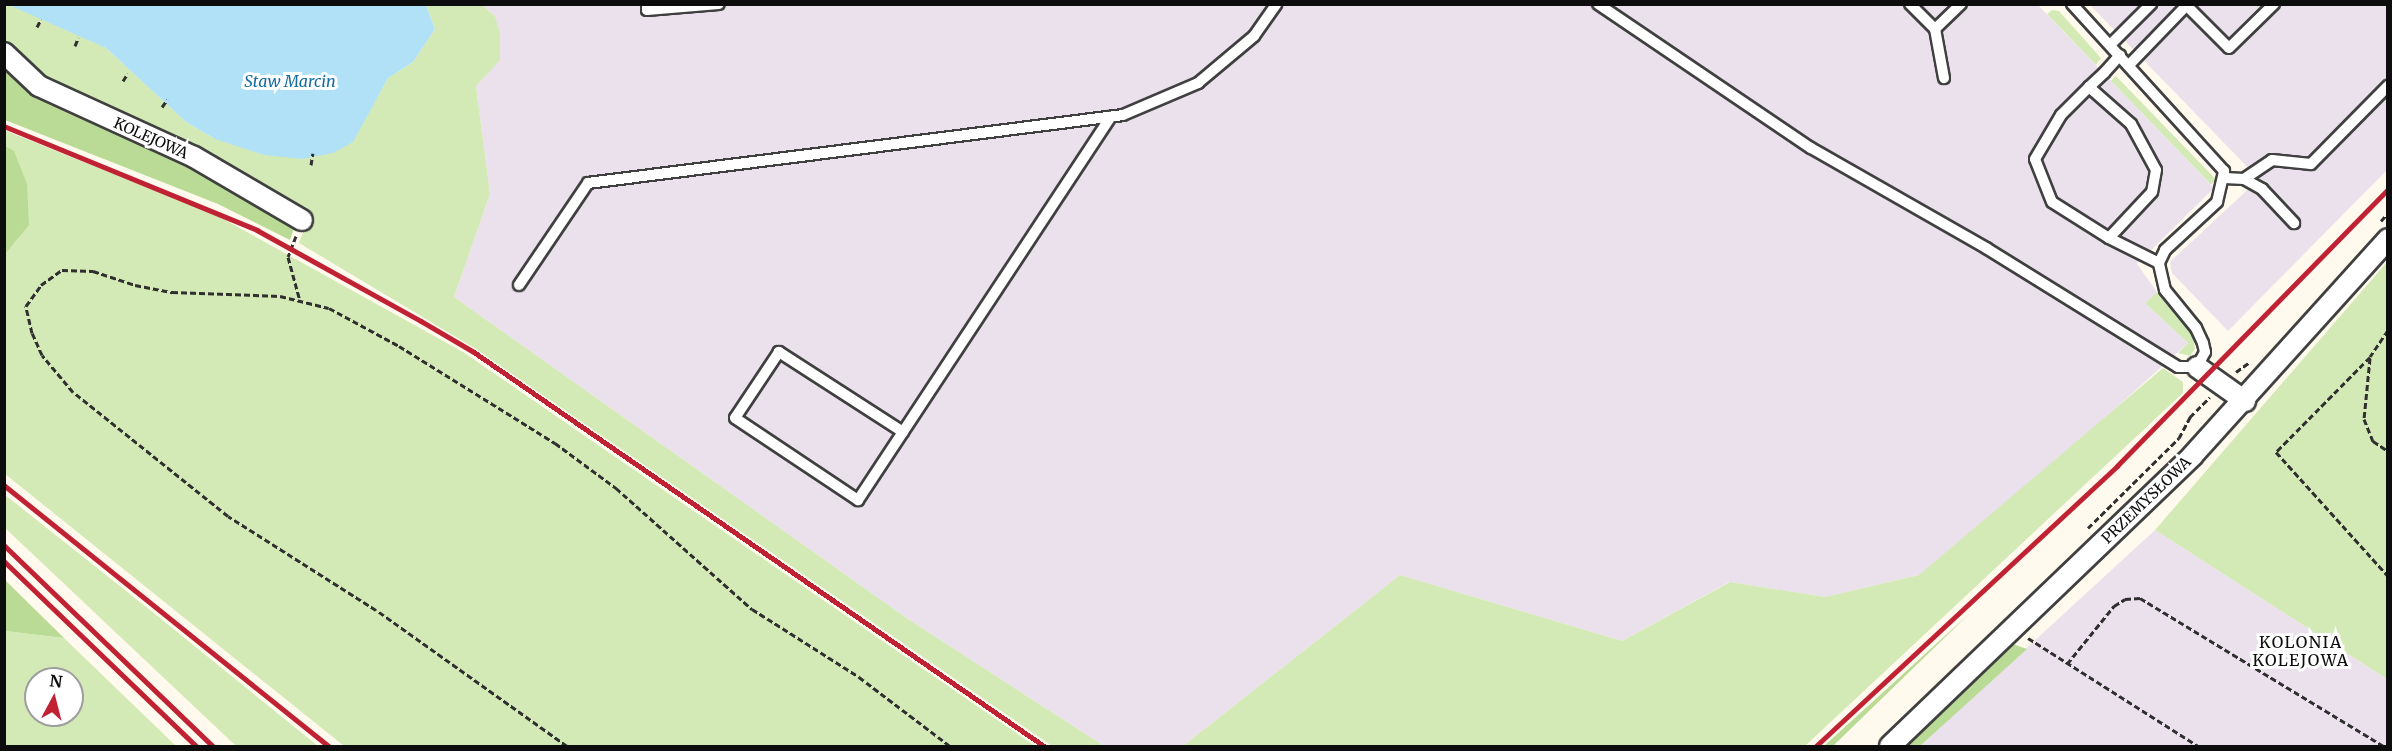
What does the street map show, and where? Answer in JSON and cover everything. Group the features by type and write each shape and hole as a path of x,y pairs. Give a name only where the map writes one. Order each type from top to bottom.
{"street":[{"name":"KOLEJOWA","path":"4,53 50,92 194,157 302,220"},
{"name":"PRZEMYSŁOWA","path":"1890,747 2245,401 2384,231"},
{"path":"2197,367 2245,401"}],"lane":[{"path":"647,4 647,10 719,4"},
{"path":"519,285 588,183 1111,117 1198,83 1254,36 1276,4"},
{"path":"1598,4 1811,148 1986,248 2178,367 2197,367 2205,352 2203,343 2196,328 2166,290 2159,263 2165,250 2217,202 2225,178 2215,156 2072,4"},
{"path":"1910,4 1935,29 1944,78"},
{"path":"1935,29 1960,4"},
{"path":"2111,44 2151,4"},
{"path":"2129,65 2187,5 2229,48 2274,4"},
{"path":"2120,55 2061,115 2035,159 2052,202 2109,238 2159,263"},
{"path":"2244,179 2272,160 2311,164 2388,86"},
{"path":"2088,87 2131,124 2156,170 2152,192 2109,238"},
{"path":"903,432 779,352 735,418 858,500 903,432 1111,117"},
{"path":"2225,178 2244,179 2262,189 2294,223"}],"path":[{"path":"37,27 41,19"},
{"path":"75,46 78,39"},
{"path":"123,81 128,73"},
{"path":"162,107 167,100"},
{"path":"311,165 313,153"},
{"path":"2384,231 2388,213"},
{"path":"300,301 288,257 302,220"},
{"path":"567,747 376,610 228,516 148,455 73,393 42,355 26,306 41,285 62,270 93,271 135,285 172,292 280,296 328,308 399,346 555,443 616,488 752,609 859,677 950,747"},
{"path":"2388,330 2370,357 2276,452 2388,576"},
{"path":"2370,357 2364,419 2373,441 2388,451"},
{"path":"2080,536 2179,438 2197,410 2256,359"},
{"path":"2067,664 2114,606 2125,599 2140,598 2164,609 2383,747"},
{"path":"2012,627 2199,747"}],"shaded area":[{"path":"482,5 2038,5 2214,188 2137,264 2157,292 2145,303 2188,343 1958,550 1919,575 1825,597 1729,582 1622,641 1400,575 1183,746 1104,746 908,619 454,297 490,194 476,86 499,60 495,16"},
{"path":"2090,5 2387,5 2387,170 2228,331 2172,273 2170,262 2259,179"},
{"path":"2155,530 2387,679 2387,746 1920,746"}],"green space":[{"path":"4,5 25,9 106,48 186,122 215,139 377,98 388,78 413,62 435,29 426,5 482,5 495,16 500,34 500,60 476,86 490,194 454,297 908,619 1104,746 1052,746 476,349 299,243 309,215 44,79 5,41"},
{"path":"2052,10 2059,11 2101,58 2096,65 2047,14"},
{"path":"4,59 295,225 290,240 218,204 5,120"},
{"path":"2116,76 2216,180 2211,184 2111,81"},
{"path":"4,130 218,216 463,352 1035,746 344,746 5,474"},
{"path":"5,146 14,151 27,184 29,225 5,254"},
{"path":"2387,262 2387,679 2155,530"},
{"path":"2157,292 2193,335 2195,349 2190,356 2178,353 2188,343 2145,303"},
{"path":"2163,368 2183,382 2183,393 1805,746 1183,746 1400,575 1622,641 1730,582 1825,597 1919,575"},
{"path":"4,494 318,746 236,746 5,528"},
{"path":"5,580 64,638 5,631"},
{"path":"1970,613 1833,746 1824,746"},
{"path":"5,631 64,638 176,746 5,746"},
{"path":"2010,643 2027,649 1920,746 1907,746"}],"water":[{"name":"Staw Marcin","path":"9,5 426,5 435,29 413,62 388,78 353,142 333,153 302,159 264,155 215,139 186,122 106,48"}],"railway":[{"path":"4,126 257,230 474,352 1044,746"},
{"path":"1816,746 2117,466 2388,189"},
{"path":"4,485 329,746"},
{"path":"4,545 213,746"},
{"path":"4,561 196,746"}],"district":[{"name":"KOLONIA KOLEJOWA","path":"2301,651"}]}
